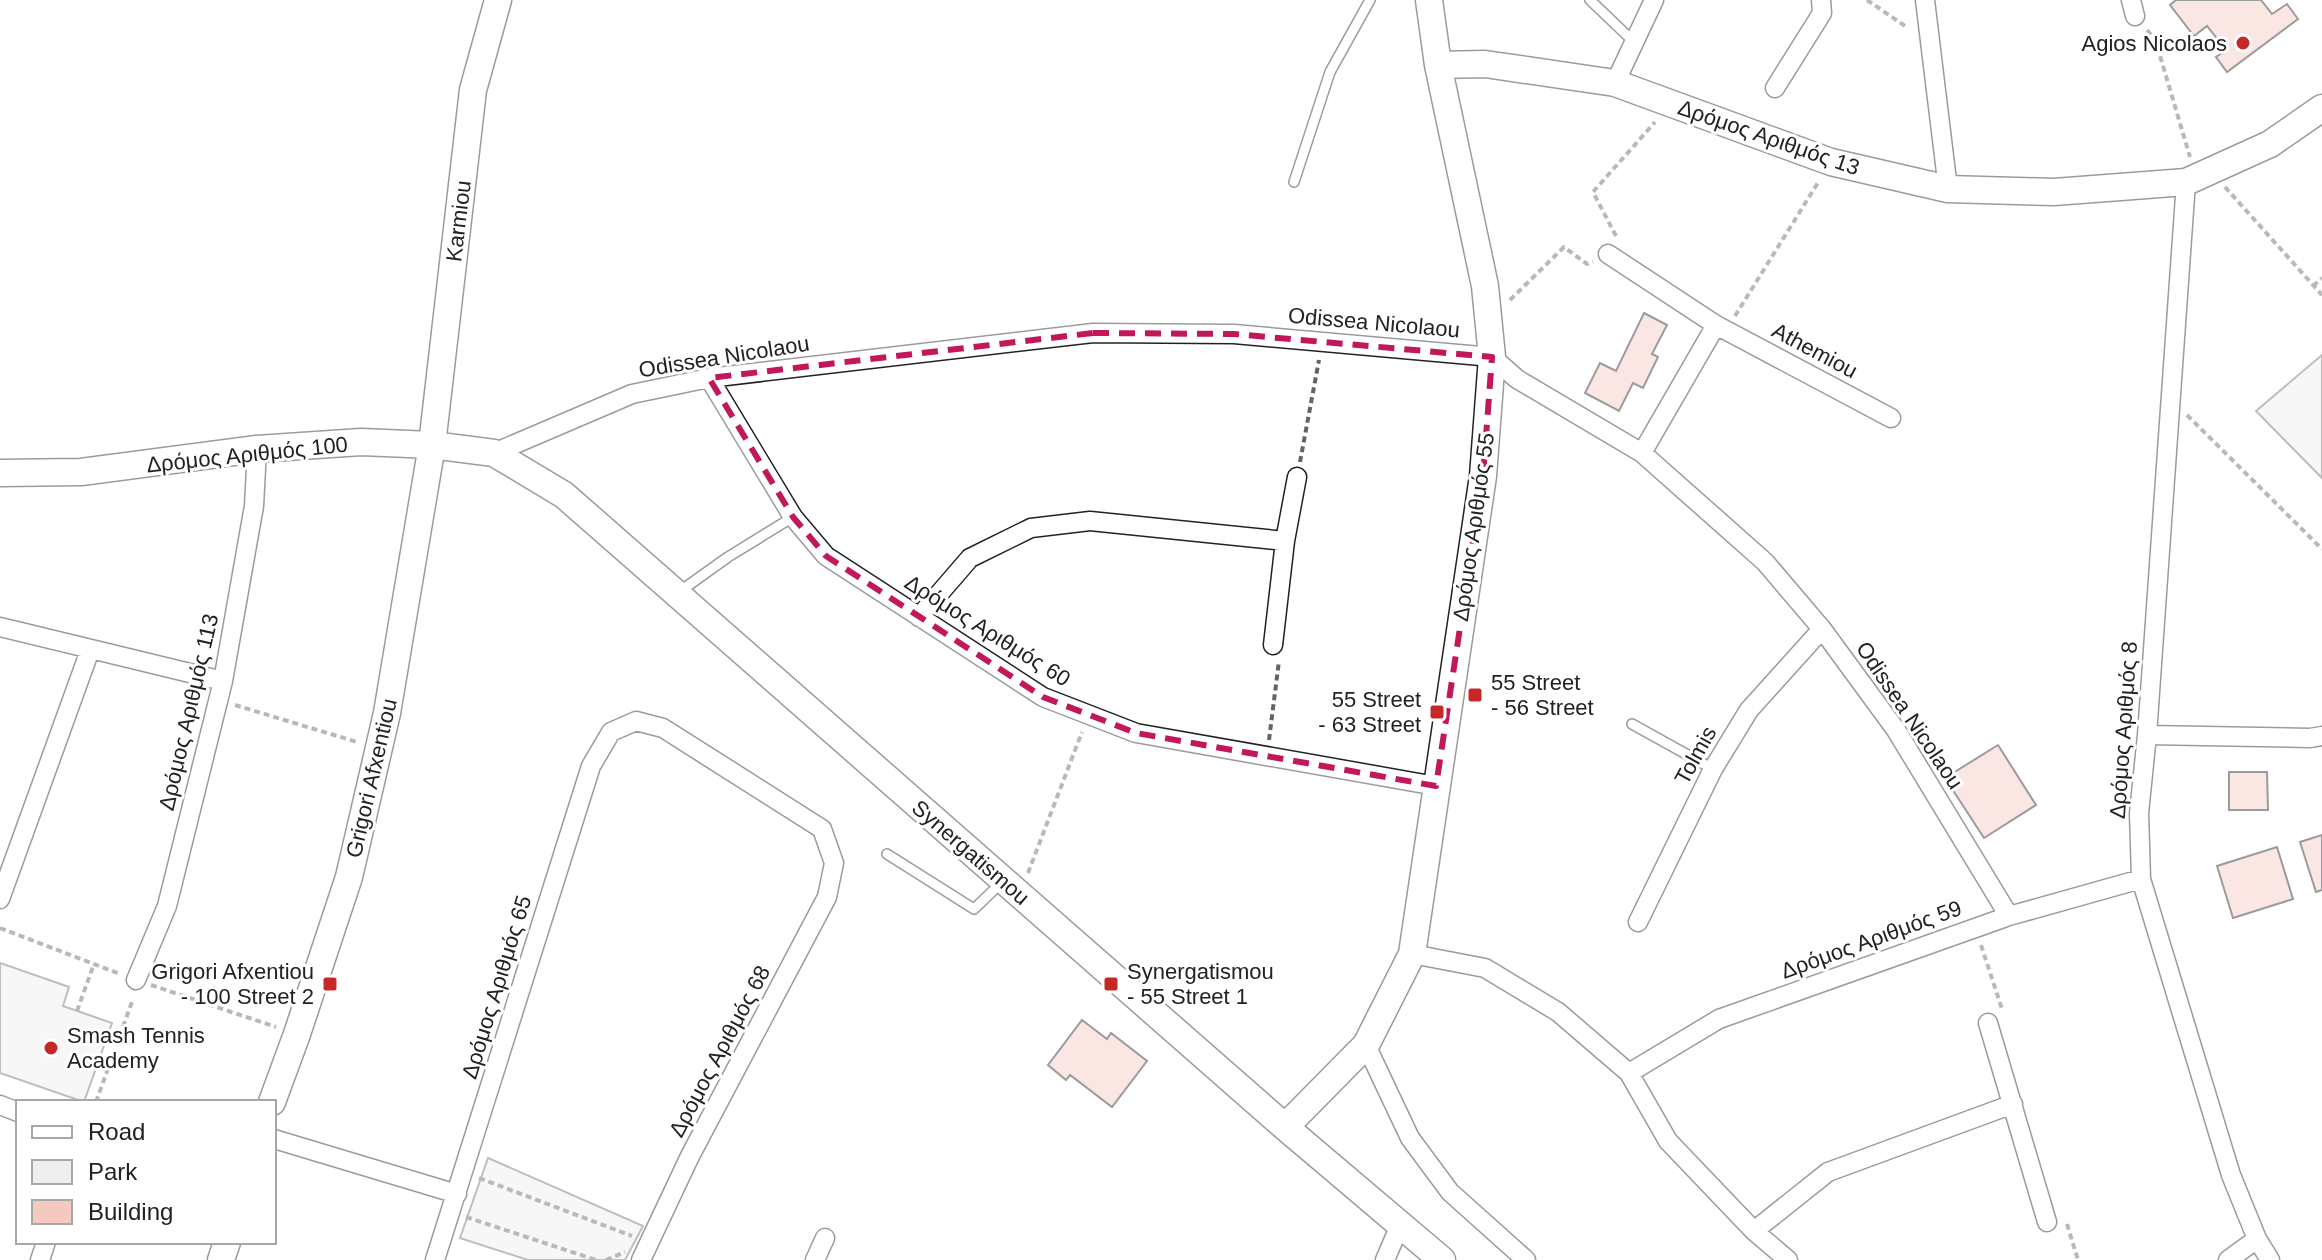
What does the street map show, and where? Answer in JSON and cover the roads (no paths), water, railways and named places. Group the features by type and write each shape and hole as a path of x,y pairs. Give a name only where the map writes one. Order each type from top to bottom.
{"street":[{"name":"Karmiou","path":"432,445 473,90 498,0"},
{"name":"Δρόμος Αριθμός 55","path":"1285,1127 1366,1045 1412,954 1483,476 1492,357 1485,286 1438,65 1429,0"},
{"path":"1615,83 1654,0"},
{"path":"1775,88 1822,13 1821,0"},
{"path":"1925,0 1948,189"},
{"name":"Δρόμος Αριθμός 13","path":"1438,65 1485,64 1615,83 1831,162 1948,189 2054,192 2186,182 2270,144 2322,108"},
{"name":"Δρόμος Αριθμός 8","path":"2186,182 2139,813 2141,879 2231,1175 2257,1239 2270,1260"},
{"name":"Athemiou","path":"1608,254 1721,328 1891,418"},
{"path":"1642,453 1721,328"},
{"name":"Odissea Nicolaou","path":"494,453 632,394 709,378 1093,333 1234,334 1492,357 1517,379 1642,453 1765,562 1822,629 1896,730 2009,916"},
{"name":"Δρόμος Αριθμός 60","path":"709,378 793,517 826,556 1043,697 1136,733 1436,786"},
{"name":"Δρόμος Αριθμός 100","path":"0,473 81,472 257,449 361,442 432,445 494,453"},
{"name":"Grigori Afxentiou","path":"273,1100 349,877 387,713 432,445"},
{"name":"Δρόμος Αριθμός 113","path":"136,987 167,906 220,691 254,506 257,449"},
{"name":"Synergatismou","path":"494,453 564,495 1285,1127 1442,1260"},
{"path":"1273,645 1285,541 1297,477"},
{"path":"919,617 970,558 1031,528 1090,521 1285,541"},
{"path":"0,627 90,650 220,691"},
{"name":"Tolmis","path":"1638,922 1713,769 1749,710 1822,629"},
{"path":"0,899 90,650"},
{"name":"Δρόμος Αριθμός 68","path":"611,732 636,721 663,728 822,829 834,863 827,897 690,1156 641,1260"},
{"name":"Δρόμος Αριθμός 65","path":"435,1260 591,766 611,732"},
{"path":"2147,735 2322,736"},
{"name":"Δρόμος Αριθμός 59","path":"1629,1073 1719,1019 2009,916 2141,879"},
{"path":"1412,954 1485,968 1558,1012 1629,1073 1668,1141 1754,1231 1788,1260"},
{"path":"1988,1023 2047,1222"},
{"path":"1366,1045 1410,1138 1450,1192 1526,1260"},
{"path":"1754,1231 1828,1172 2013,1104"},
{"path":"276,1140 454,1203"},
{"path":"1385,1260 1400,1225"},
{"path":"815,1260 825,1238"},
{"path":"2228,1260 2257,1239"}],"lane":[{"path":"1294,182 1330,72 1370,0"},
{"path":"1590,0 1634,42"},
{"path":"677,594 728,557 793,517"},
{"path":"1632,724 1713,769"},
{"path":"887,854 974,909 1012,888"}],"place":[{"name":"Agios Nicolaos","path":"2243,43"},
{"name":"55 Street - 56 Street","path":"1475,695"},
{"name":"55 Street - 63 Street","path":"1437,712"},
{"name":"Grigori Afxentiou - 100 Street 2","path":"330,984"},
{"name":"Synergatismou - 55 Street 1","path":"1111,984"},
{"name":"Smash Tennis Academy","path":"51,1048"}]}
